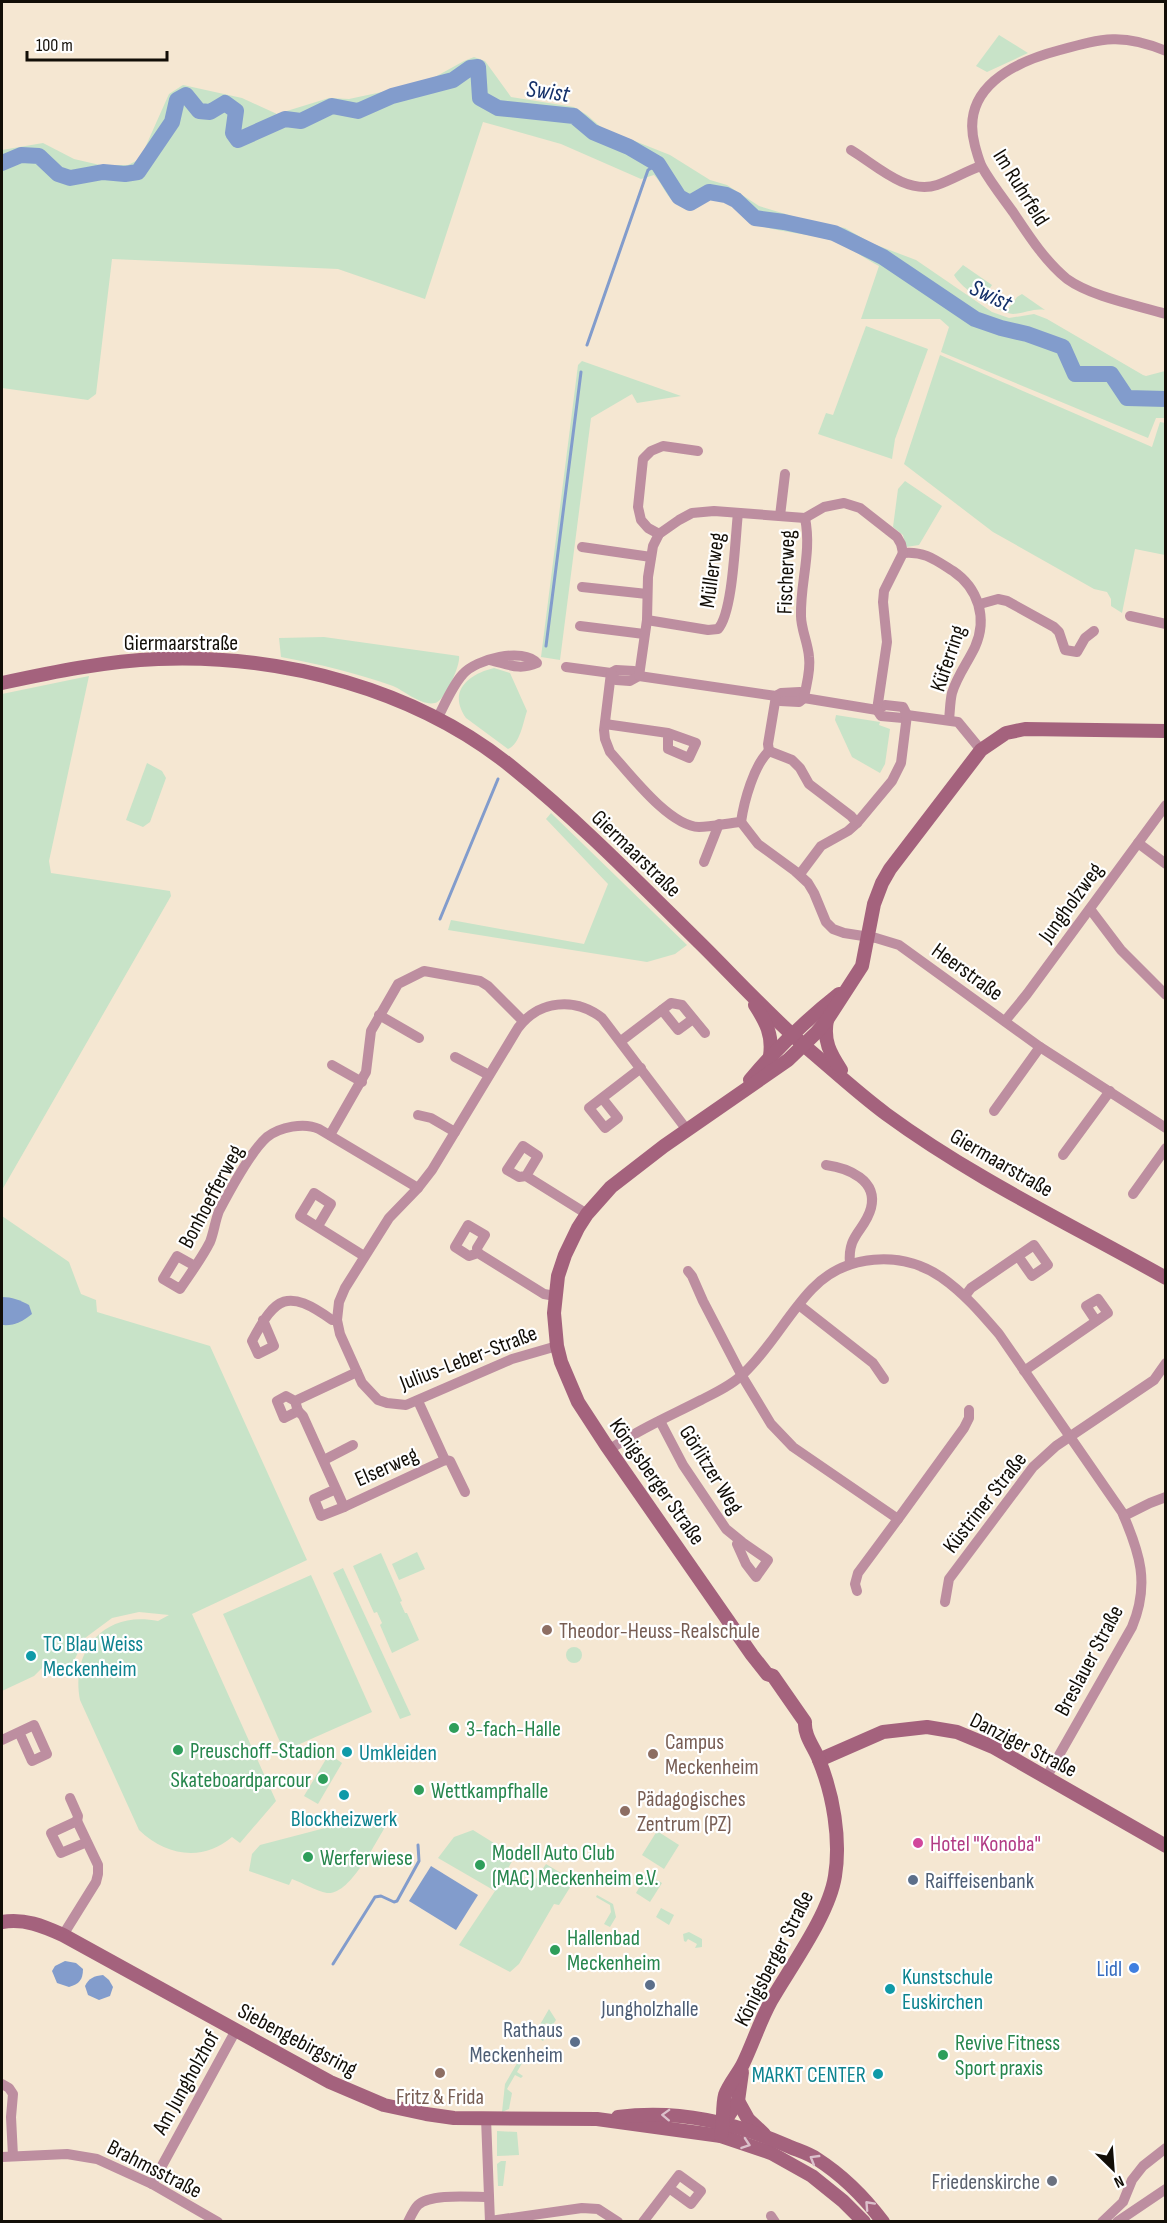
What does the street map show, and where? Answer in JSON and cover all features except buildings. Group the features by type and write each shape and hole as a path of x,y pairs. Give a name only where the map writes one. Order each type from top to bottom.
{"street":[{"name":"Im Ruhrfeld","path":"1166,51 1142,41 1121,38 1091,41 1017,64 997,78 977,102 972,134 981,166 1050,264 1069,280 1093,292 1166,314"},
{"path":"851,150 911,186 923,187 943,183 981,166"},
{"path":"658,534 641,520 638,507 643,459 651,451 663,446 698,451"},
{"path":"780,516 785,474"},
{"path":"639,676 651,557 658,534 692,513 714,511 805,518 824,507 844,503 860,508 897,537 903,553 884,591 887,642 877,710"},
{"name":"Müllerweg","path":"646,620 708,630 718,629 723,624 730,587 738,513"},
{"name":"Fischerweg","path":"804,698 810,668 810,656 801,617 809,536 805,518"},
{"path":"582,547 651,557"},
{"name":"Küferring","path":"903,553 919,552 958,574 965,579 980,604 980,628 976,645 952,694 949,720"},
{"path":"582,586 647,594"},
{"path":"980,604 998,598 1041,619 1059,632 1065,650 1077,652 1085,638 1094,631"},
{"path":"1130,616 1166,624"},
{"path":"580,626 644,634"},
{"name":"Giermaarstraße","path":"2,683 99,665 158,659 217,660 267,665 324,675 373,691 437,719 482,745 558,806 793,1035 884,1113 939,1150 1001,1187 1166,1278"},
{"path":"437,719 458,680 466,671 490,660"},
{"path":"566,667 611,673"},
{"path":"611,673 616,681 630,681 639,676 776,696 780,701 799,702 804,698 877,710 885,705 903,707 907,715 901,763 892,781 848,831 821,846 800,874 758,844 741,822 743,808 757,768 762,757 769,751"},
{"path":"611,673 605,724 605,739 610,752 669,815 683,824 699,827 741,822"},
{"path":"769,751 768,744 776,696"},
{"path":"907,715 958,722 981,750"},
{"path":"605,724 668,733"},
{"name":"Königsberger Straße","path":"722,2129 725,2096 743,2064 769,2004 825,1906 835,1875 835,1816 830,1790 805,1730 798,1727 772,1690 766,1681 767,1674 609,1450 578,1402 563,1369 555,1328 555,1296 565,1255 587,1214 611,1187 687,1130 788,1060 827,1020 862,966 874,904 886,876 981,750 1005,733 1024,729 1166,731"},
{"path":"769,751 792,760 800,768 809,784 856,823"},
{"name":"Jungholzweg","path":"1005,1021 1166,805"},
{"path":"704,862 719,824"},
{"path":"1138,843 1166,864"},
{"name":"Heerstraße","path":"800,874 814,893 826,922 833,929 899,945 1041,1047 1166,1128"},
{"path":"1090,909 1121,950 1166,994"},
{"path":"330,1135 362,1082 368,1063 370,1031 398,984 424,971 480,981 488,986 523,1022"},
{"path":"743,987 769,1028 772,1046 770,1056"},
{"name":"Königsberger Straße","path":"740,1092 770,1056 808,1019 846,989"},
{"path":"621,1041 671,1003 682,1005 705,1034"},
{"path":"263,1320 275,1305 285,1301 300,1301 332,1320 337,1320 339,1302 345,1288 388,1218 418,1188 432,1170 523,1022 540,1009 559,1004 571,1004 595,1013 606,1022 687,1130"},
{"path":"662,1010 678,1030 693,1019"},
{"path":"379,1016 419,1038"},
{"path":"827,1020 825,1031 830,1055 852,1086"},
{"path":"994,1111 1041,1047"},
{"path":"455,1057 489,1075"},
{"path":"332,1065 362,1082"},
{"path":"602,1098 641,1068"},
{"path":"1063,1155 1110,1091"},
{"path":"418,1116 431,1118 455,1132"},
{"name":"Bonhoefferweg","path":"195,1266 210,1241 219,1211 259,1145 267,1137 280,1131 307,1125 313,1126 418,1188"},
{"path":"1132,1194 1166,1148"},
{"path":"826,1164 851,1171 868,1184 872,1194 871,1209 850,1243 850,1264"},
{"path":"526,1176 587,1214"},
{"path":"318,1226 364,1256"},
{"path":"478,1253 544,1294 555,1296"},
{"path":"965,1296 971,1288 1018,1256"},
{"name":"Breslauer Straße","path":"609,1450 742,1376 799,1305 825,1277 850,1264 875,1260 904,1261 940,1276 965,1296 999,1334 1124,1516 1134,1538 1141,1564 1142,1587 1137,1614 1046,1778"},
{"path":"688,1271 742,1376 771,1424 792,1447 898,1519"},
{"path":"799,1305 873,1363 884,1379"},
{"name":"Julius-Leber-Straße","path":"337,1320 340,1334 368,1391 378,1400 396,1405 418,1401 512,1359 557,1346"},
{"path":"1024,1371 1096,1321"},
{"name":"Küstriner Straße","path":"945,1602 950,1579 1033,1467 1069,1438 1154,1380 1166,1363"},
{"name":"Elserweg","path":"344,1507 297,1406 357,1372"},
{"name":"Elserweg","path":"418,1401 445,1460"},
{"path":"857,1591 855,1584 858,1573 964,1428 969,1418 969,1410"},
{"name":"Görlitzer Weg","path":"660,1421 683,1465 737,1540"},
{"name":"Elserweg","path":"324,1460 353,1444"},
{"name":"Elserweg","path":"336,1489 314,1499 321,1516 445,1460 450,1461 465,1492"},
{"path":"1124,1516 1166,1497"},
{"name":"Danziger Straße","path":"819,1760 883,1732 927,1727 949,1730 973,1737 1166,1846"},
{"path":"2,1740 19,1732"},
{"path":"63,1935 96,1882 98,1874 98,1865 77,1821 78,1816 70,1798"},
{"path":"77,1821 51,1833 61,1854 87,1842"},
{"name":"Siebengebirgsring","path":"2,1922 15,1920 31,1923 63,1935 330,2082 384,2105 426,2114 486,2118 597,2119 643,2114 686,2115 722,2129 812,2176 843,2201 864,2222"},
{"name":"Am Jungholzhof","path":"152,2184 236,2030"},
{"name":"Königsberger Straße","path":"722,2129 738,2101 743,2064"},
{"path":"2,2084 13,2094 7,2156"},
{"path":"738,2101 748,2119 769,2137"},
{"path":"486,2118 490,2221 582,2208 598,2209 618,2222"},
{"name":"Siebengebirgsring","path":"722,2129 769,2137 816,2158 854,2189 883,2222"},
{"path":"1102,2222 1123,2202 1132,2180 1143,2166 1166,2148"},
{"name":"Brahmsstraße","path":"7,2156 67,2154 107,2163 152,2184 218,2222"},
{"path":"644,2222 669,2188"},
{"path":"1117,2222 1166,2188"},
{"path":"408,2222 418,2205 424,2200 489,2197"}],"green space":[{"path":"999,35 1028,53 987,72 976,66"},
{"path":"474,57 485,61 511,97 574,107 602,128 670,155 710,180 727,185 759,206 812,222 845,228 871,243 916,260 992,312 1009,318 1034,314 1047,319 1143,375 1165,371 1165,418 1156,418 1148,438 941,352 949,327 940,319 861,319 879,266 837,242 758,225 725,200 711,200 685,207 679,205 670,198 654,175 641,179 561,144 483,122 425,299 338,269 112,259 96,394 88,400 2,388 2,150 43,143 74,159 100,165 128,165 140,159 169,94 183,85 242,98 277,114 329,98 349,99 424,83"},
{"path":"963,265 992,285 984,297 1006,312 1022,294 1045,310 1013,314 1006,313 989,305 971,293 954,275"},
{"path":"866,326 928,349 895,439 892,459 818,434 826,413 833,415"},
{"path":"940,355 1152,447 1160,422 1165,423 1165,555 1135,549 1122,613 1111,606 1111,599 1107,592 1094,589 993,532 904,464"},
{"path":"582,361 681,396 637,403 632,394 591,418 560,660 541,657 578,365"},
{"path":"905,481 942,506 919,545 906,547 903,535 893,527 898,489"},
{"path":"324,637 459,656 459,661 443,696 439,701 430,703 419,700 393,686 365,677 281,657 279,638"},
{"path":"494,668 510,673 527,711 518,738 508,749 466,718 459,700 460,692 469,679"},
{"path":"89,676 49,861 51,873 170,891 171,896 2,1190 2,694"},
{"path":"836,715 880,722 879,725 890,729 885,764 880,773 852,757 835,720"},
{"path":"147,763 162,771 166,778 150,822 143,827 126,820"},
{"path":"551,813 687,945 675,954 647,962 448,930 451,920 584,944 608,884 546,819"},
{"path":"2,1216 69,1262 81,1294 96,1300 97,1312 210,1346 307,1560 192,1614 276,1801 240,1843 232,1837 209,1850 185,1853 161,1846 139,1830 80,1700 78,1682 81,1665 96,1637 122,1622 139,1619 158,1621 169,1615 139,1612 112,1618 85,1638 70,1669 56,1676 49,1661 34,1676 2,1691"},
{"path":"417,1552 425,1569 399,1580 392,1564"},
{"path":"381,1553 402,1601 400,1602 419,1640 392,1653 380,1625 382,1623 377,1612 374,1613 353,1566"},
{"path":"343,1568 411,1715 400,1719 333,1573"},
{"path":"311,1575 372,1712 284,1751 223,1614"},
{"path":"574,1647 582,1655 574,1663 566,1655"},
{"name":"Skateboardparcour","path":"329,1754 342,1763 318,1804 304,1796"},
{"name":"Werferwiese","path":"371,1816 387,1824 362,1866 345,1886 336,1892 323,1892 292,1879 289,1885 249,1871 252,1854 260,1845"},
{"path":"473,1830 515,1856 506,1872 530,1888 546,1864 574,1881 559,1905 554,1904 519,1964 510,1972 459,1945 495,1891 438,1858 454,1837"},
{"path":"657,1831 679,1845 664,1869 642,1855"},
{"path":"647,1874 662,1883 650,1902 636,1893"},
{"path":"597,1895 613,1904 616,1917 610,1927 604,1924 611,1912 610,1905 596,1897"},
{"path":"661,1908 674,1915 669,1925 656,1917"},
{"path":"689,1932 702,1939 702,1947 695,1948 697,1944 688,1939 684,1941 683,1934"},
{"path":"549,2009 556,2020 552,2026 546,2023 539,2031 539,2035 545,2038 543,2041 534,2035"},
{"path":"523,2053 533,2059 531,2061 525,2058 517,2072 523,2076 521,2078 515,2075 507,2089 512,2093 509,2109 502,2112 505,2084"},
{"path":"497,2131 517,2132 519,2155 497,2156"},
{"path":"506,2161 503,2186 498,2186 497,2164"}],"water":[{"path":"2,1297 16,1299 29,1305 32,1314 18,1323 2,1325"},
{"path":"431,1866 478,1895 456,1930 409,1901"},
{"path":"65,1961 76,1963 83,1969 80,1981 69,1987 57,1983 52,1971 55,1966"},
{"path":"103,1975 113,1987 110,1996 99,2000 88,1995 85,1986 92,1978"}],"waterway":[{"name":"Swist","path":"2,163 21,155 39,156 58,174 70,178 103,172 125,174 138,172 172,122 177,100 186,95 199,111 210,112 225,103 236,111 233,133 238,140 285,119 301,121 332,106 358,111 392,96 453,80 470,68 478,67 480,98 498,108 574,116 593,132 629,147 658,164 679,197 690,203 709,192 726,195 736,200 755,218 834,233 883,257 975,319 1063,347 1075,374 1111,374 1127,398 1166,399"},
{"path":"587,345 648,170 658,164"},
{"path":"546,646 581,372"},
{"path":"440,919 498,779"},
{"path":"333,1964 375,1897 381,1896 394,1902 397,1901 419,1861 418,1845"}],"place":[{"name":"Theodor-Heuss-Realschule","path":"547,1630"},
{"name":"TC Blau Weiss Meckenheim","path":"31,1656"},
{"name":"3-fach-Halle","path":"454,1728"},
{"name":"Preuschoff-Stadion","path":"178,1750"},
{"name":"Umkleiden","path":"347,1752"},
{"name":"Campus Meckenheim","path":"653,1754"},
{"name":"Skateboardparcour","path":"323,1779"},
{"name":"Wettkampfhalle","path":"419,1790"},
{"name":"Blockheizwerk","path":"344,1795"},
{"name":"Pädagogisches Zentrum (PZ)","path":"625,1811"},
{"name":"Hotel \"Konoba\"","path":"918,1843"},
{"name":"Werferwiese","path":"308,1857"},
{"name":"Modell Auto Club (MAC) Meckenheim e.V.","path":"480,1865"},
{"name":"Raiffeisenbank","path":"913,1880"},
{"name":"Hallenbad Meckenheim","path":"555,1950"},
{"name":"Lidl","path":"1134,1968"},
{"name":"Jungholzhalle","path":"650,1985"},
{"name":"Kunstschule Euskirchen","path":"890,1989"},
{"name":"Rathaus Meckenheim","path":"575,2042"},
{"name":"Revive Fitness Sport praxis","path":"943,2055"},
{"name":"Fritz & Frida","path":"440,2073"},
{"name":"MARKT CENTER","path":"878,2074"},
{"name":"Friedenskirche","path":"1052,2181"}]}
